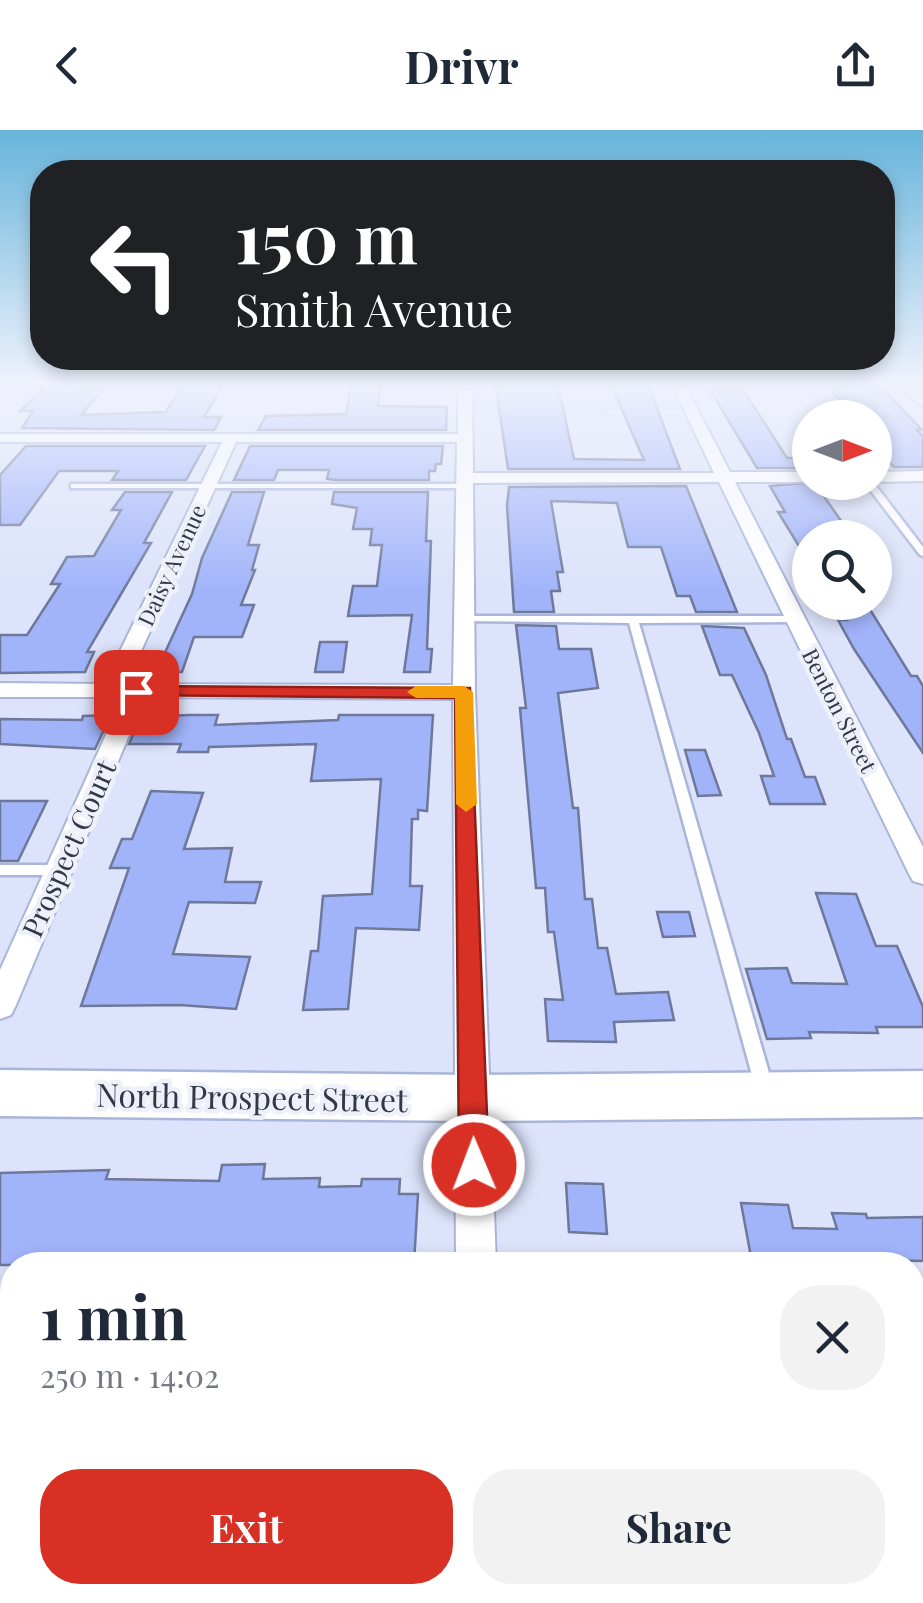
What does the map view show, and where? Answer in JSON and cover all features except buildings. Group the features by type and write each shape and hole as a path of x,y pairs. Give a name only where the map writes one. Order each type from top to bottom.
{"street":[{"name":"Daisy Avenue","path":"124,692 223,454"},
{"path":"465,454 464,692 476,1252"},
{"name":"Benton Street","path":"712,454 792,613"},
{"path":"892,477 923,476"},
{"path":"466,482 792,477"},
{"name":"Benton Street","path":"796,620 921,865"},
{"path":"0,690 464,692"},
{"name":"Prospect Court","path":"0,1005 59,870 124,692"},
{"name":"North Prospect Street","path":"0,1093 473,1098 923,1094"}],"lane":[{"path":"74,486 466,482"},
{"path":"882,500 923,553"},
{"path":"464,619 792,619"},
{"path":"633,620 767,1095"},
{"path":"0,870 59,870"}],"slow traffic":[{"path":"416,692 464,692 466,804"}],"route":[{"path":"136,692 464,692 474,1165"}]}
